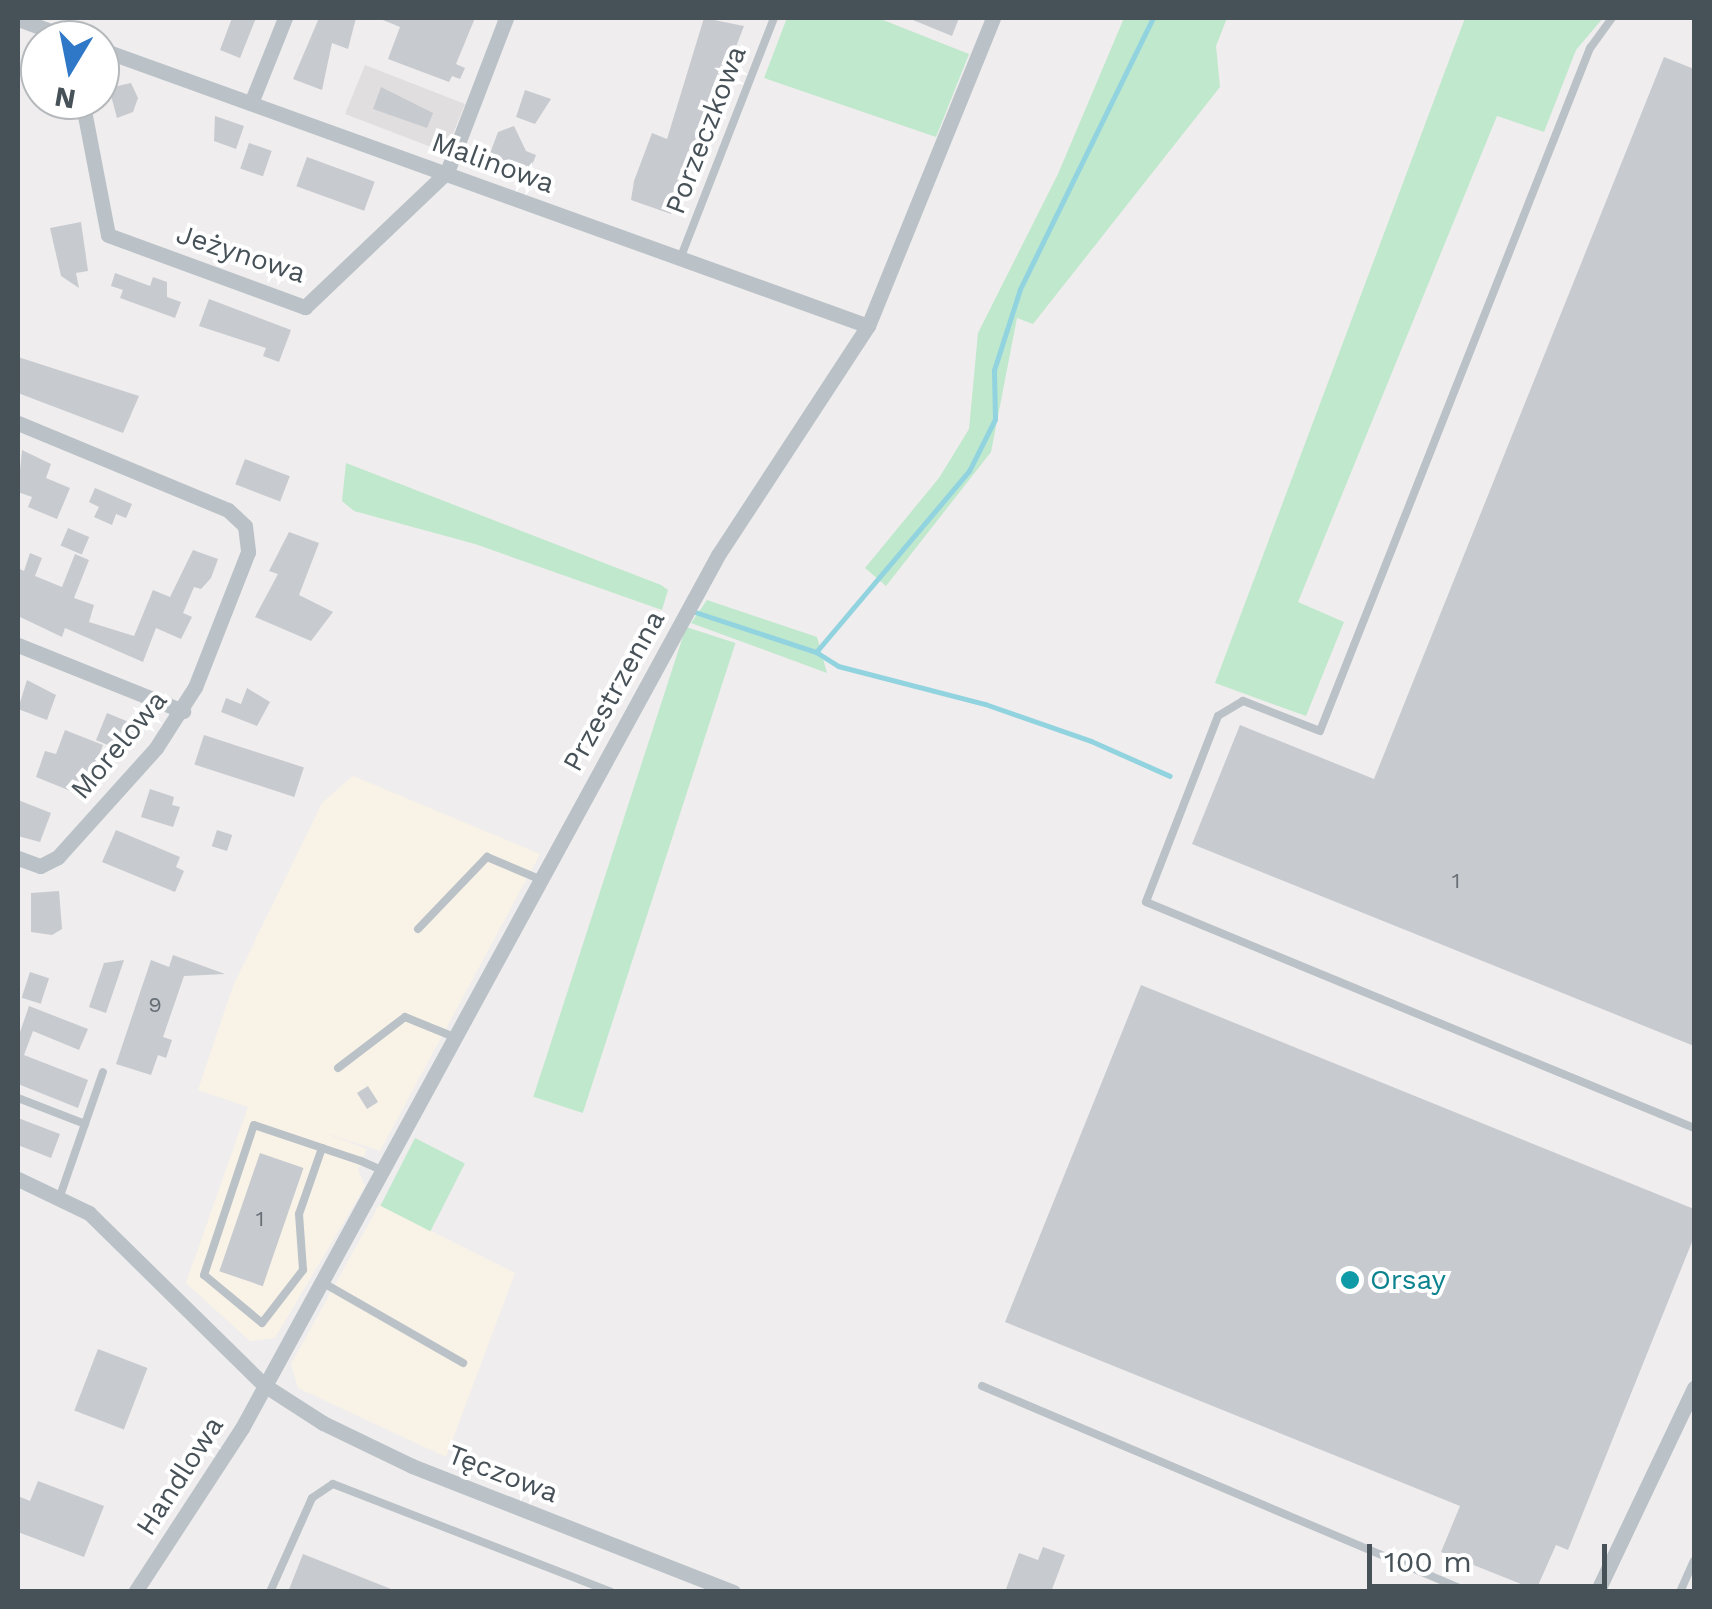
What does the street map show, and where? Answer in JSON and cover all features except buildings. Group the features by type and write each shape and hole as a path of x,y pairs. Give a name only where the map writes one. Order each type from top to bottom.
{"street":[{"path":"251,103 285,18"},
{"path":"447,172 506,18"},
{"name":"Przestrzenna","path":"264,1385 718,556 868,326 994,18"},
{"name":"Malinowa","path":"120,56 868,326"},
{"name":"Jeżynowa","path":"86,120 108,235 305,307 447,172"},
{"name":"Morelowa","path":"18,422 228,510 245,526 248,552 183,712 58,856 40,866 18,858"},
{"path":"18,645 183,712"},
{"name":"Tęczowa","path":"18,1180 60,1196 89,1213 264,1385 358,1442 733,1592"},
{"name":"Handlowa","path":"134,1592 216,1471 264,1385"},
{"path":"1598,1592 1694,1388"}],"lane":[{"name":"Porzeczkowa","path":"680,259 774,18"},
{"path":"1612,18 1590,48 1320,731 1243,701 1218,716 1146,902 1694,1128"},
{"path":"418,929 487,857 540,879"},
{"path":"338,1068 405,1017 454,1037"},
{"path":"60,1196 103,1072"},
{"path":"18,1098 85,1124"},
{"path":"322,1148 299,1214 302,1270 262,1323 204,1275 254,1125 322,1148 381,1170"},
{"path":"320,1282 463,1362"},
{"path":"982,1386 1469,1592"},
{"path":"270,1592 312,1498 333,1484 612,1592"},
{"path":"1680,1592 1694,1560"}],"shaded area":[{"path":"365,65 465,104 448,146 439,150 345,114"},
{"path":"353,776 540,854 380,1151 316,1130 367,1149 358,1170 365,1186 275,1338 250,1341 186,1283 248,1107 198,1090 233,986 322,803"},
{"path":"379,1205 515,1273 446,1457 298,1388 291,1364"}],"green space":[{"path":"787,18 878,18 969,54 936,137 764,78"},
{"path":"1124,18 1227,18 1216,46 1220,87 1033,324 1017,318 991,452 886,586 865,568 939,478 969,429 978,333 1058,174"},
{"path":"1465,18 1603,18 1576,50 1544,132 1497,116 1298,602 1344,622 1306,716 1215,683"},
{"path":"346,463 661,585 668,590 662,610 475,544 354,511 342,501"},
{"path":"707,600 817,637 827,673 691,623"},
{"path":"686,627 735,643 583,1113 533,1097"},
{"path":"415,1138 465,1163 430,1231 380,1206"}],"waterway":[{"path":"695,612 816,652 969,471 995,419 994,370 1020,289 1153,18"},
{"path":"816,652 838,666 985,704 1091,741 1170,776"}],"place":[{"name":"Orsay","path":"1350,1280"}]}
